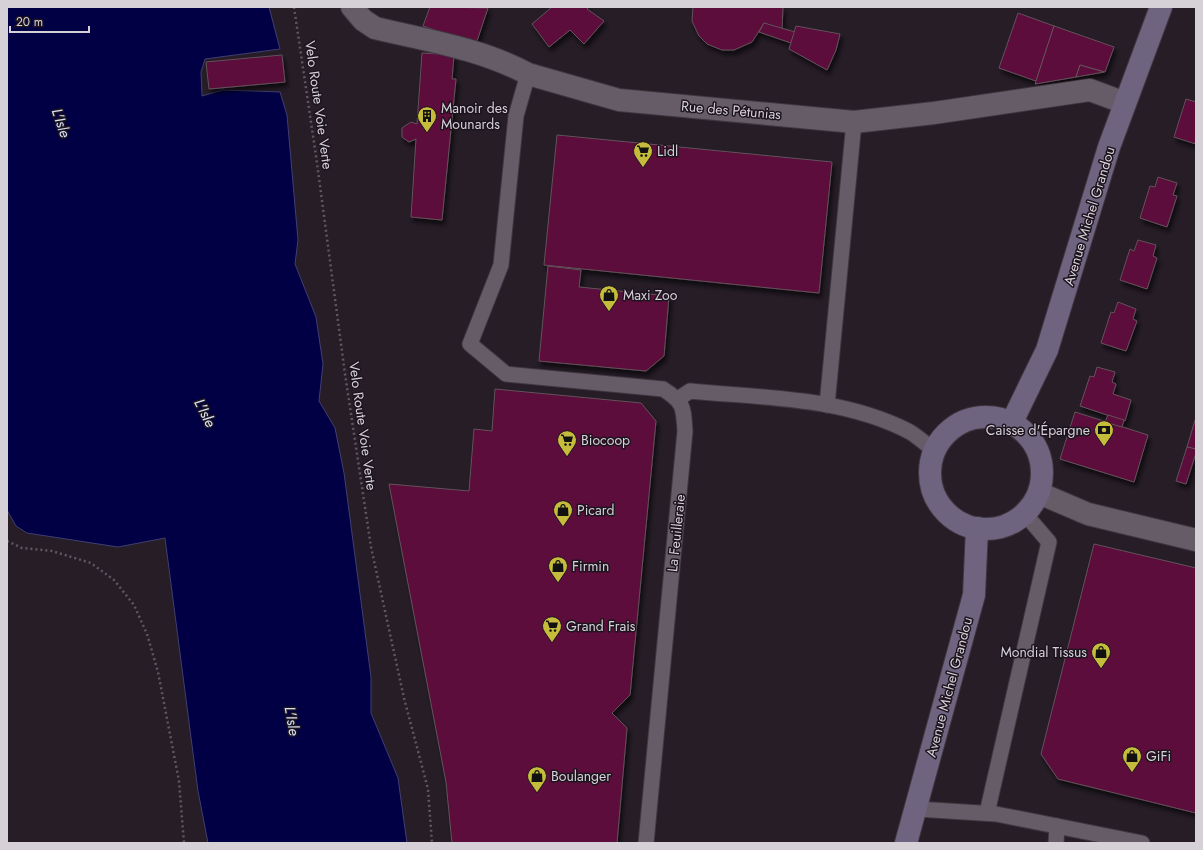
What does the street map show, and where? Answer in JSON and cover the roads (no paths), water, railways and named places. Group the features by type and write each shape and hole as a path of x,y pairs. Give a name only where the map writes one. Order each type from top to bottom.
{"main road":[{"name":"Avenue Michel Grandou","path":"1012,422 1048,350 1109,147 1161,7"},
{"path":"994,416 1012,422 1026,432 1035,445 1041,460 1043,477 1039,493 1025,514 1014,522 990,529 977,528 963,524 951,516 941,506 934,493 930,479 930,464 934,450 944,435 959,423 970,419 994,416"},
{"name":"Avenue Michel Grandou","path":"906,843 917,809 974,595 977,528"}],"street":[{"name":"Rue des Pétunias","path":"352,7 363,20 375,28 470,51 514,67 528,74 619,100 854,122 934,113 1090,90 1125,103"},
{"path":"1039,493 1088,514 1196,540"}],"lane":[{"path":"528,74 516,116 500,264 470,344 506,374 663,389 678,399 690,391 827,405 861,413 889,424 910,433 934,450"},
{"path":"827,405 854,122"},
{"name":"La Feuilleraie","path":"646,843 685,431 684,409 678,399"},
{"path":"987,813 1049,542 1025,514"},
{"path":"917,809 987,813 1142,843"},
{"path":"1056,843 1057,826"}],"water":[{"name":"L'Isle","path":"7,7 269,7 280,49 205,59 201,72 202,96 223,90 280,92 287,115 298,240 295,264 316,317 323,364 319,401 335,428 344,473 371,677 371,713 398,778 407,843 208,843 198,791 165,538 118,547 27,533 16,526 7,510"}],"place":[{"name":"Manoir des Mounards","path":"427,133"},
{"name":"Lidl","path":"643,168"},
{"name":"Maxi Zoo","path":"609,312"},
{"name":"Caisse d'Épargne","path":"1104,447"},
{"name":"Biocoop","path":"567,457"},
{"name":"Picard","path":"563,527"},
{"name":"Firmin","path":"558,583"},
{"name":"Grand Frais","path":"552,643"},
{"name":"Mondial Tissus","path":"1101,669"},
{"name":"GiFi","path":"1132,773"},
{"name":"Boulanger","path":"537,793"}]}
